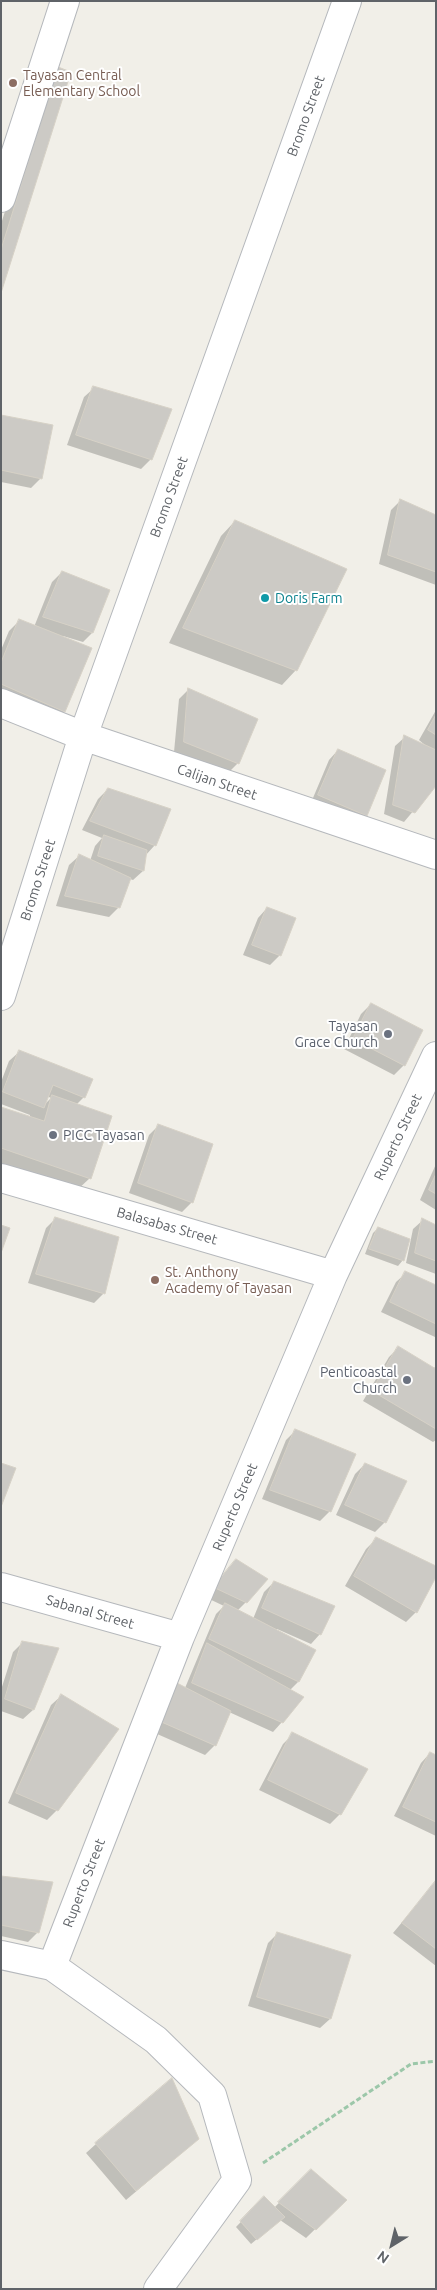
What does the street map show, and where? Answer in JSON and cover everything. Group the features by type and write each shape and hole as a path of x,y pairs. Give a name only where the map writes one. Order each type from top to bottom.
{"street":[{"path":"1,198 65,1"},
{"name":"Bromo Street","path":"1,996 83,736 347,1"},
{"name":"Calijan Street","path":"1,703 83,736 436,855"},
{"name":"Ruperto Street","path":"52,1966 180,1637 333,1275 436,1056"},
{"name":"Balasabas Street","path":"1,1178 333,1275"},
{"name":"Sabanal Street","path":"1,1587 180,1637"},
{"path":"1,1955 52,1966 156,2040 212,2095 237,2180 158,2289"}],"path":[{"path":"237,2180 411,2064 436,2061"}],"building":[{"path":"58,67 71,72 1,293 1,250"},
{"path":"93,386 172,409 152,460 76,435"},
{"path":"1,415 53,425 42,479 1,470"},
{"path":"400,499 436,515 436,572 388,555"},
{"name":"Doris Farm","path":"235,520 347,569 297,671 183,628"},
{"path":"62,571 110,590 93,633 43,617"},
{"path":"19,619 92,648 65,712 1,684 1,663"},
{"path":"188,688 258,719 239,764 184,742"},
{"path":"436,715 436,735 428,730"},
{"path":"404,735 436,750 436,786 415,813 393,805"},
{"path":"338,749 386,770 367,816 318,795"},
{"path":"108,788 171,809 156,846 90,821"},
{"path":"104,835 147,850 144,871 98,856"},
{"path":"79,854 131,878 120,908 65,896"},
{"path":"267,907 296,918 281,956 252,945"},
{"name":"Tayasan Grace Church","path":"371,1003 423,1030 405,1066 353,1039"},
{"path":"19,1050 93,1079 85,1098 53,1085 44,1108 3,1092"},
{"name":"PICC Tayasan","path":"52,1095 112,1116 91,1179 1,1148 1,1107 44,1121"},
{"path":"158,1124 213,1144 193,1203 138,1183"},
{"path":"436,1174 436,1194 429,1190"},
{"path":"55,1217 119,1237 105,1294 36,1274"},
{"path":"422,1218 436,1225 436,1261 415,1253"},
{"path":"1,1225 10,1228 1,1253"},
{"path":"378,1227 410,1239 404,1261 369,1249"},
{"path":"405,1271 436,1285 436,1324 390,1302"},
{"name":"Penticoastal Church","path":"398,1346 436,1369 436,1429 372,1391"},
{"path":"295,1429 356,1454 331,1512 270,1490"},
{"path":"1,1463 16,1468 1,1507"},
{"path":"365,1463 407,1481 386,1523 345,1505"},
{"path":"376,1537 436,1566 436,1577 417,1613 354,1576"},
{"path":"236,1559 268,1579 247,1603 213,1587"},
{"path":"274,1581 335,1606 321,1635 262,1608"},
{"path":"225,1603 316,1650 299,1682 209,1639"},
{"path":"22,1641 59,1648 34,1710 5,1699"},
{"path":"207,1643 304,1697 283,1723 192,1683"},
{"path":"175,1682 231,1711 216,1746 157,1720"},
{"path":"61,1694 119,1729 58,1811 16,1793"},
{"path":"292,1732 368,1769 341,1815 268,1780"},
{"path":"430,1752 436,1755 436,1822 403,1807"},
{"path":"1,1876 53,1882 39,1933 1,1925"},
{"path":"436,1880 436,1949 402,1923"},
{"path":"277,1932 351,1955 331,2019 257,1997"},
{"path":"172,2078 199,2139 136,2191 95,2143"},
{"path":"311,2169 347,2200 316,2230 278,2202"},
{"path":"264,2196 285,2217 257,2240 240,2221"}],"place":[{"name":"Tayasan Central Elementary School","path":"13,83"},
{"name":"Doris Farm","path":"265,598"},
{"name":"Tayasan Grace Church","path":"388,1034"},
{"name":"PICC Tayasan","path":"53,1135"},
{"name":"St. Anthony Academy of Tayasan","path":"155,1280"},
{"name":"Penticoastal Church","path":"407,1380"}]}
